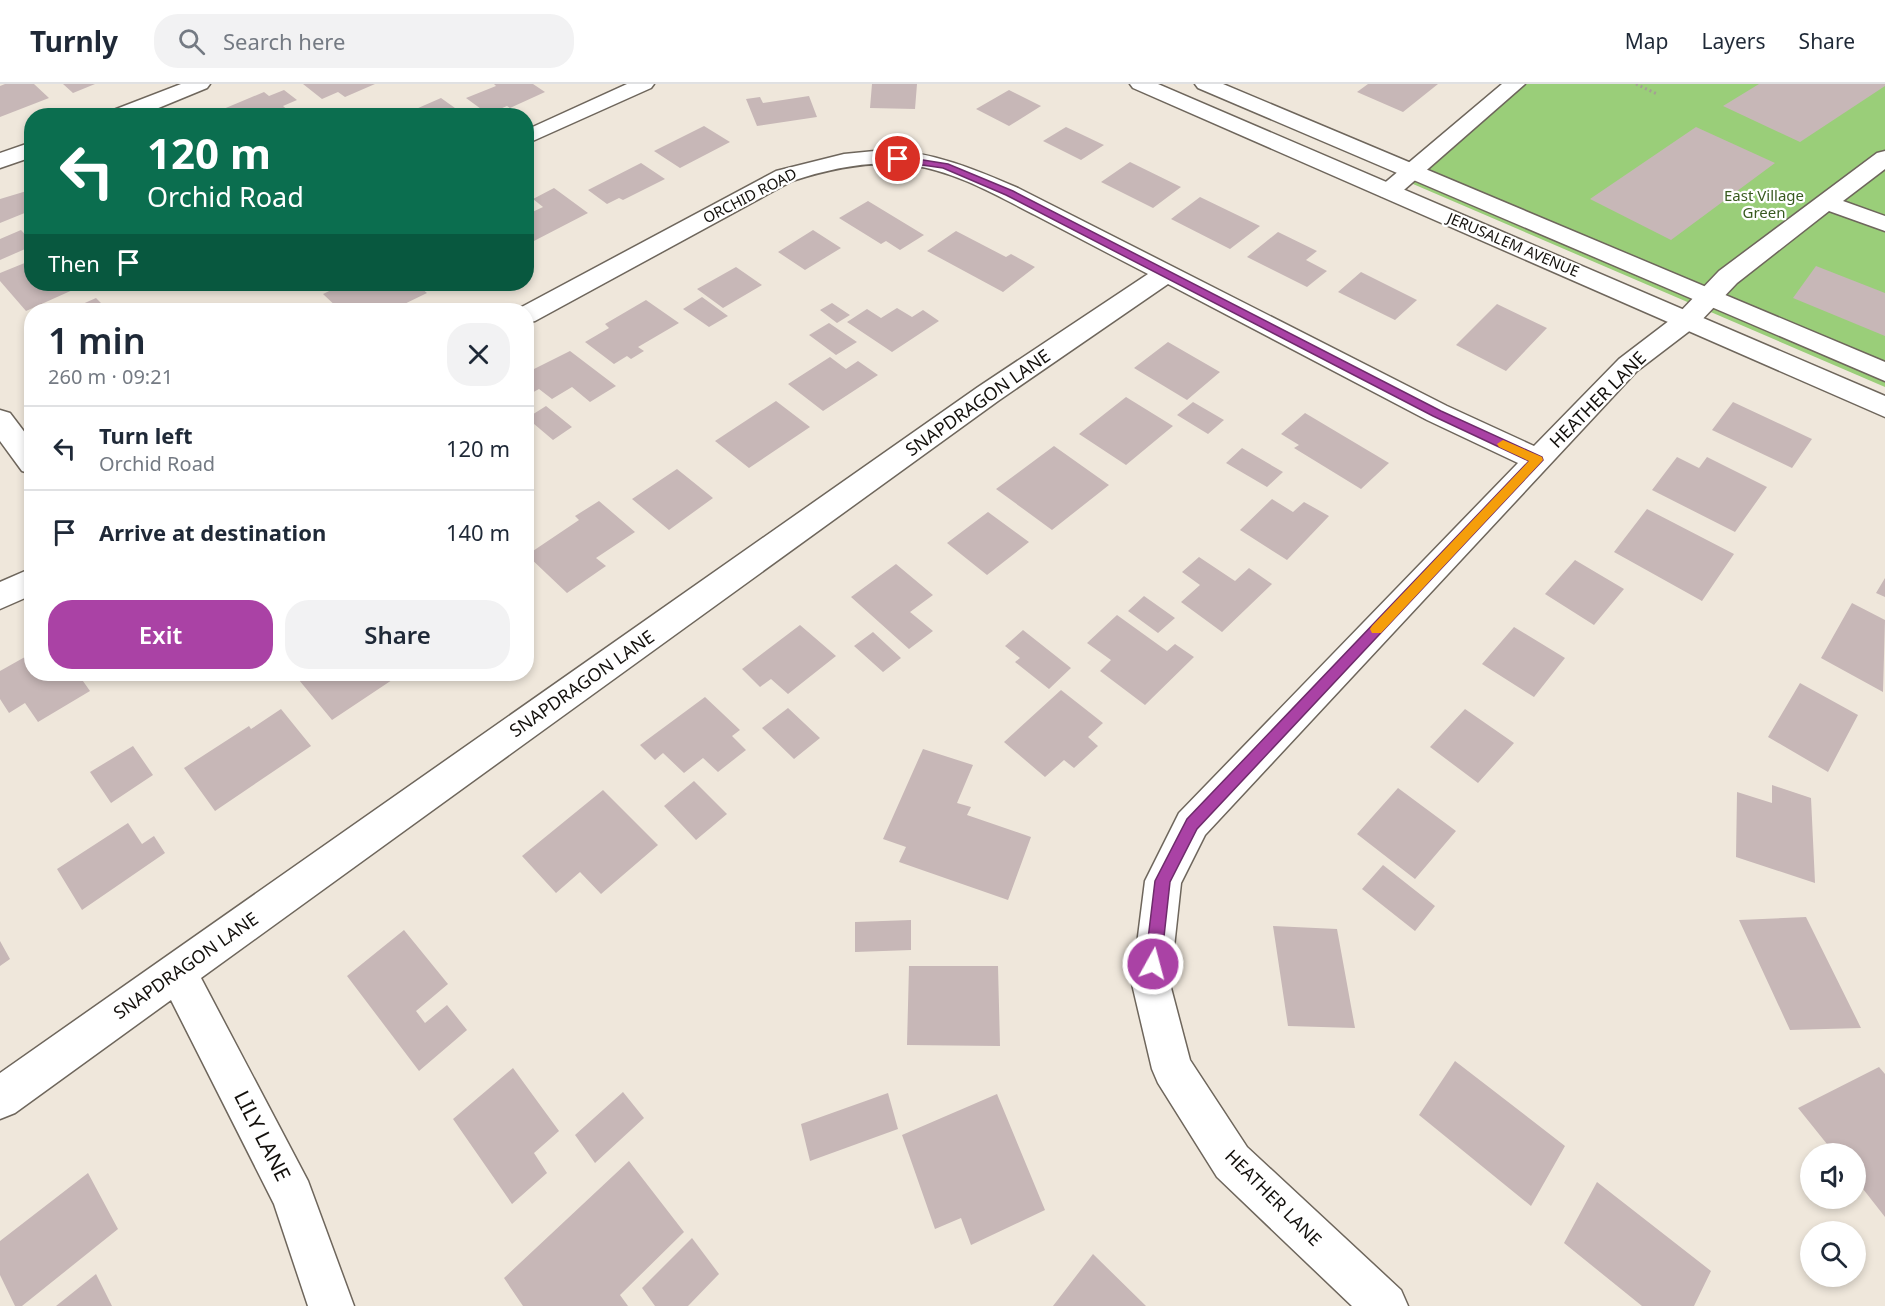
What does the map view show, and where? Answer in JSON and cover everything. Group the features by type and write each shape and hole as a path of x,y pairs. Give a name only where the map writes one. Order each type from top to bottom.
{"street":[{"path":"139,108 200,84"},
{"path":"534,134 644,84"},
{"name":"JERUSALEM AVENUE","path":"1140,84 1389,191 1698,309 1885,372"},
{"name":"JERUSALEM AVENUE","path":"1205,84 1413,171 1698,309 1885,407"},
{"path":"1389,191 1515,84"},
{"path":"0,161 24,152"},
{"name":"ORCHID ROAD","path":"534,311 784,176 821,164 876,157 920,160 945,166 1010,193 1437,413 1538,460"},
{"path":"1698,309 1728,278 1885,158"},
{"path":"1828,203 1885,224"},
{"name":"SNAPDRAGON LANE","path":"0,1098 988,394 1166,274"},
{"name":"HEATHER LANE","path":"1385,1306 1233,1162 1172,1070 1151,984 1163,881 1192,824 1628,365 1698,309"},
{"path":"0,420 24,454"},
{"path":"0,597 24,584"},
{"name":"LILY LANE","path":"177,972 293,1196 331,1306"}],"path":[{"path":"1636,84 1657,94"}],"green space":[{"name":"East Village Green","path":"1518,84 1885,84 1885,387 1406,181"}],"building":[{"path":"34,84 49,98 0,117 0,86"},
{"path":"63,84 95,84 73,93"},
{"path":"303,84 375,84 345,97 338,92 322,99"},
{"path":"494,84 533,84 545,92 510,108 507,106 480,108 466,98 496,86"},
{"path":"872,84 917,84 915,109 870,108"},
{"path":"1368,84 1438,84 1403,112 1357,92"},
{"path":"1759,84 1885,84 1885,86 1800,142 1723,106"},
{"path":"284,90 297,100 283,106 285,108 226,108 264,92 269,96"},
{"path":"1009,90 1041,106 1009,126 976,109"},
{"path":"809,96 817,117 757,126 746,99 760,97 763,103"},
{"path":"441,98 455,108 418,108"},
{"path":"704,126 730,142 680,168 654,151"},
{"path":"1066,127 1104,145 1081,160 1043,141"},
{"path":"1696,127 1775,163 1671,240 1590,199"},
{"path":"1130,162 1181,187 1153,208 1101,182"},
{"path":"641,163 665,179 623,200 619,198 607,204 588,190"},
{"path":"554,188 588,213 534,241 534,211 543,207 534,198"},
{"path":"24,192 24,213 0,223 0,199"},
{"path":"1200,197 1260,226 1230,249 1171,219"},
{"path":"868,201 924,235 900,250 886,241 881,244 839,218"},
{"path":"21,230 24,233 24,250 0,260 0,239"},
{"path":"813,230 841,248 805,270 778,252"},
{"path":"956,231 1006,257 1011,254 1035,267 1003,292 927,251"},
{"path":"1278,232 1317,251 1306,260 1327,271 1307,287 1247,257"},
{"path":"24,263 24,291 70,291 44,303 24,303 24,309 0,281 0,273"},
{"path":"1816,266 1885,293 1885,336 1793,298"},
{"path":"736,267 762,285 723,308 697,289"},
{"path":"1361,272 1417,300 1395,320 1338,292"},
{"path":"329,291 425,291 427,293 406,303 333,303 323,294"},
{"path":"702,297 728,316 709,327 683,309"},
{"path":"96,298 101,303 85,303"},
{"path":"646,300 679,323 638,347 644,351 631,359 627,356 614,364 585,342 609,328 605,324"},
{"path":"832,303 850,315 837,323 820,310"},
{"path":"1497,304 1547,328 1506,371 1456,345"},
{"path":"897,308 912,317 923,310 939,321 892,352 847,322 867,309 881,318"},
{"path":"829,323 857,342 836,355 809,335"},
{"path":"1168,342 1220,372 1187,400 1134,368"},
{"path":"570,351 616,386 590,402 572,387 552,399 539,389 534,392 534,369"},
{"path":"830,357 846,369 858,361 878,375 823,411 788,384"},
{"path":"1126,397 1173,426 1126,465 1079,434"},
{"path":"776,401 810,427 749,468 715,441"},
{"path":"1193,402 1224,420 1208,434 1177,415"},
{"path":"1733,402 1812,439 1792,468 1712,430"},
{"path":"546,406 572,427 553,440 534,424 534,414"},
{"path":"1305,413 1389,463 1361,489 1294,448 1299,445 1281,434"},
{"path":"1054,446 1109,485 1052,530 996,489"},
{"path":"1242,448 1283,472 1267,487 1226,463"},
{"path":"1677,457 1699,468 1707,457 1767,487 1735,532 1652,490"},
{"path":"677,469 713,498 669,530 632,499"},
{"path":"1272,499 1293,512 1304,502 1329,516 1287,560 1240,530"},
{"path":"599,501 635,532 596,558 606,566 567,593 534,562 534,550 579,520 575,516"},
{"path":"1647,509 1734,554 1702,601 1614,552"},
{"path":"988,512 1029,542 987,575 947,543"},
{"path":"1199,557 1235,581 1249,568 1272,584 1222,632 1181,602 1200,585 1182,572"},
{"path":"1575,560 1624,589 1594,625 1545,594"},
{"path":"896,564 933,595 910,612 933,631 909,649 851,597"},
{"path":"1885,578 1885,597 1876,593"},
{"path":"1144,596 1175,618 1158,633 1128,611"},
{"path":"1852,603 1885,620 1883,692 1821,658"},
{"path":"1117,615 1167,651 1175,644 1194,657 1145,705 1100,671 1111,660 1087,643"},
{"path":"800,625 836,656 788,694 771,679 760,687 742,669"},
{"path":"1514,627 1565,658 1534,697 1482,664"},
{"path":"1023,630 1071,668 1049,689 1015,662 1020,658 1005,646"},
{"path":"873,632 901,658 883,672 854,646"},
{"path":"24,658 24,681 83,681 90,691 38,722 25,703 9,713 0,699 0,671"},
{"path":"300,681 390,681 332,720"},
{"path":"1800,683 1858,715 1828,772 1768,737"},
{"path":"1061,690 1103,723 1088,737 1098,746 1074,768 1064,760 1045,777 1004,742"},
{"path":"705,697 740,730 732,736 746,750 718,772 703,758 684,773 663,753 655,760 640,745"},
{"path":"788,708 820,738 794,759 762,728"},
{"path":"281,709 311,746 215,811 184,768 249,726 251,729"},
{"path":"1465,709 1514,743 1478,783 1430,747"},
{"path":"133,746 153,775 111,803 90,772"},
{"path":"923,749 973,765 957,803 971,807 967,815 1031,837 1008,900 899,862 906,847 883,839"},
{"path":"694,781 727,814 696,840 664,806"},
{"path":"1772,785 1811,798 1815,883 1736,857 1737,792 1772,803"},
{"path":"1398,788 1456,831 1415,879 1357,834"},
{"path":"603,790 658,845 601,894 580,872 556,893 522,856"},
{"path":"128,823 142,844 154,836 165,853 82,910 57,869"},
{"path":"1383,865 1435,906 1415,931 1362,889"},
{"path":"1806,917 1861,1028 1790,1030 1739,920"},
{"path":"911,920 911,950 855,952 855,922"},
{"path":"1273,926 1337,929 1355,1028 1288,1026"},
{"path":"404,930 448,984 416,1011 425,1023 447,1005 467,1030 419,1071 347,976"},
{"path":"0,941 10,959 0,966"},
{"path":"909,966 998,966 1000,1046 907,1045"},
{"path":"1455,1061 1565,1146 1531,1206 1419,1115"},
{"path":"1879,1067 1885,1074 1885,1217 1866,1193 1866,1143 1826,1143 1798,1108"},
{"path":"513,1068 559,1131 534,1153 547,1173 512,1204 453,1119"},
{"path":"623,1092 644,1118 595,1163 575,1135"},
{"path":"888,1093 898,1129 810,1161 801,1124"},
{"path":"997,1094 1045,1210 971,1245 961,1218 935,1229 902,1135"},
{"path":"629,1161 684,1232 620,1295 628,1306 523,1306 504,1278"},
{"path":"88,1173 118,1229 22,1306 15,1306 0,1275 0,1241"},
{"path":"1597,1182 1711,1271 1694,1306 1642,1306 1564,1243"},
{"path":"692,1238 719,1274 688,1306 655,1306 642,1288"},
{"path":"1093,1254 1146,1306 1053,1306"},
{"path":"96,1274 112,1306 56,1306"}],"slow traffic":[{"path":"1377,629 1538,460 1503,444"}],"route":[{"path":"898,159 920,160 945,166 1010,193 1437,413 1538,460 1192,824 1163,881 1153,964"}]}
